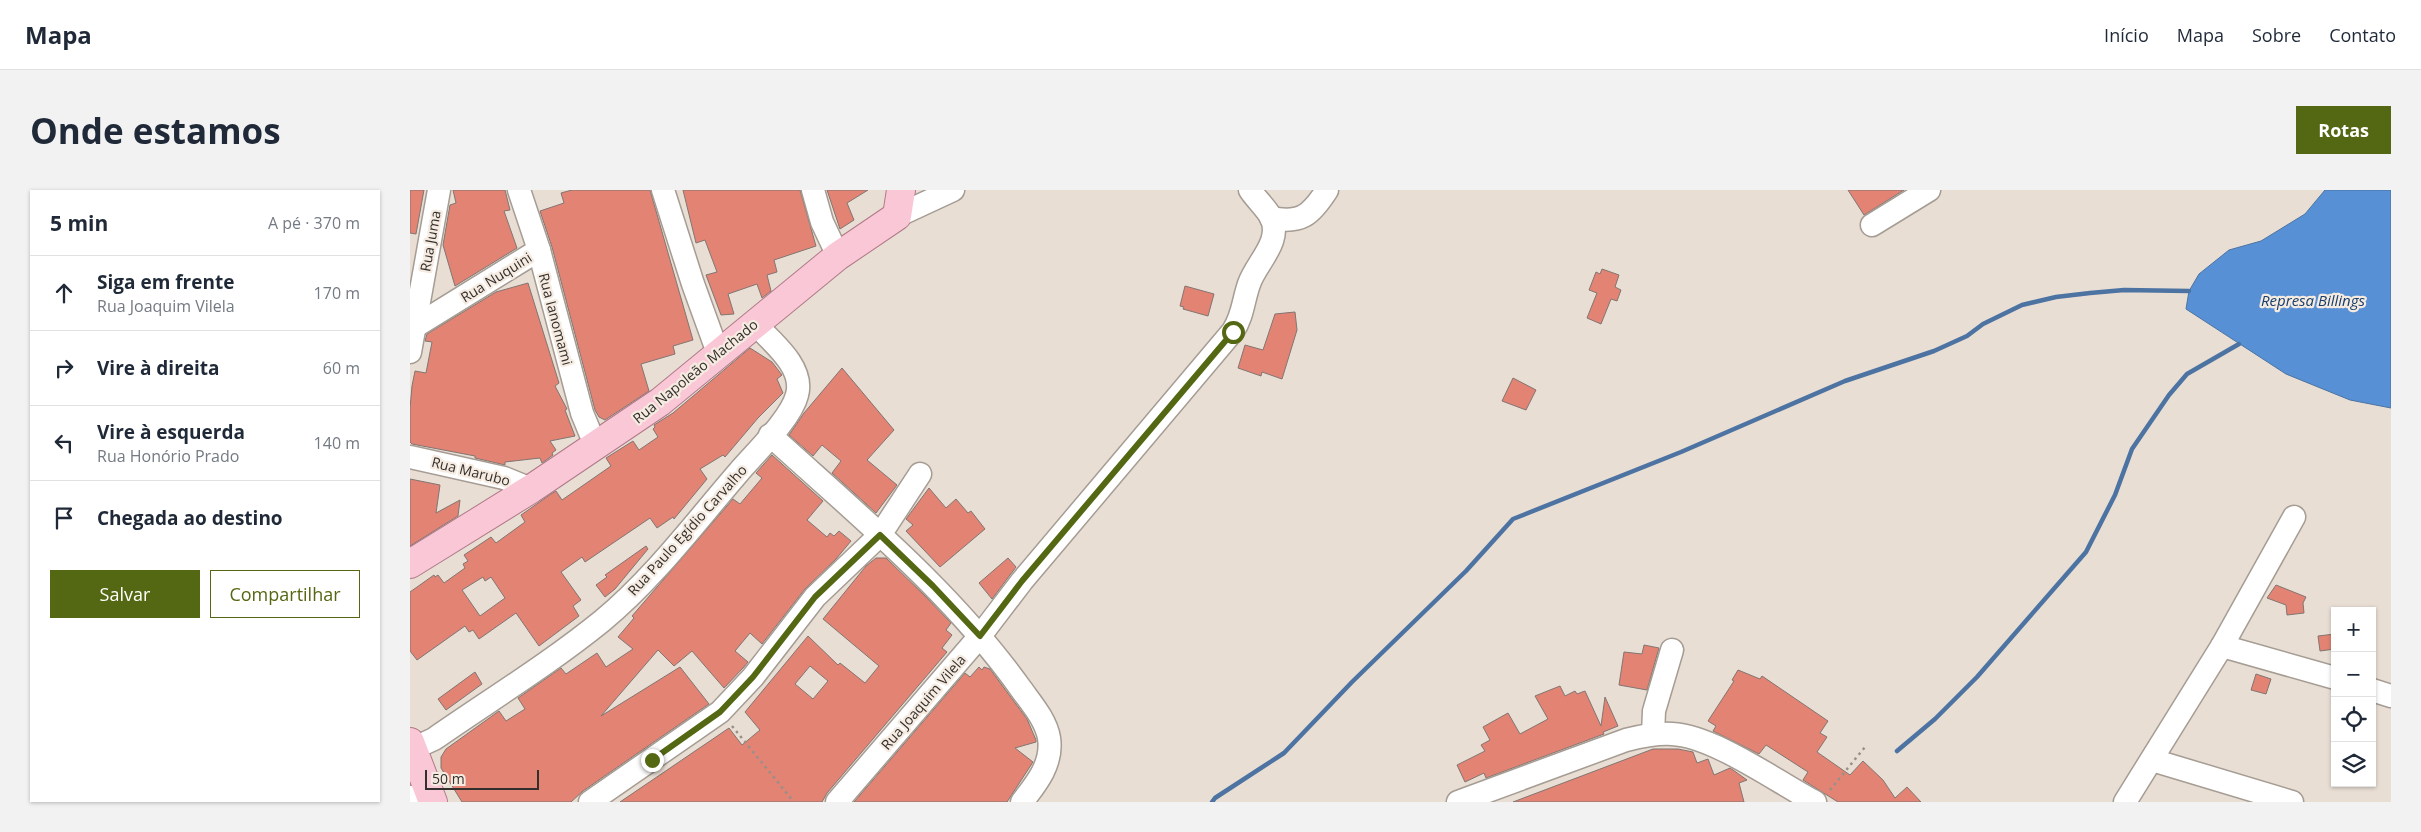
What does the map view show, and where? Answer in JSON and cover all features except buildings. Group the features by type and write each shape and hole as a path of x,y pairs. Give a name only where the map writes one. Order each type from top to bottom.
{"main road":[{"path":"862,240 888,190"},
{"name":"Rua Napoleão Machado","path":"410,564 596,447 660,402 754,323 838,256 862,240 899,203"},
{"path":"411,747 425,799"}],"street":[{"name":"Rua Juma","path":"410,352 439,190"},
{"name":"Rua Ianomami","path":"519,190 539,250 582,413 596,447"},
{"path":"663,190 693,284 718,353"},
{"path":"813,190 822,222 838,256"},
{"path":"899,203 953,190"},
{"path":"1250,190 1271,218 1290,221 1305,217 1318,204 1327,190"},
{"path":"1872,225 1930,190"},
{"name":"Rua Joaquim Vilela","path":"837,802 980,636 1022,581 1233,332 1241,320 1249,284 1272,242 1275,231 1271,218"},
{"name":"Rua Nuquini","path":"416,326 539,250"},
{"name":"Rua Nuquini","path":"423,284 454,303"},
{"name":"Rua Paulo Egídio Carvalho","path":"411,747 434,739 601,621 657,567 770,436 788,413 798,394 797,381 794,370 784,355 754,323"},
{"path":"770,436 880,535 933,586 980,636 1036,710 1048,736 1050,748 1044,771 1022,802"},
{"name":"Rua Marubo","path":"410,457 504,478 531,489"},
{"path":"590,802 720,712 753,677 815,597 880,535 920,474"},
{"path":"2125,802 2222,646 2294,517"},
{"path":"2222,646 2331,677"},
{"path":"1652,734 1654,711 1672,650"},
{"path":"2376,691 2391,696"},
{"path":"1458,802 1593,751 1652,734 1674,734 1702,740 1815,800"},
{"path":"2152,760 2292,802"}],"path":[{"path":"720,712 794,802"},
{"path":"1815,800 1865,747"}],"water":[{"name":"Represa Billings","path":"2325,190 2391,190 2391,408 2350,400 2286,374 2186,309 2189,291 2199,274 2229,250 2261,241 2305,214"}],"waterway":[{"path":"1212,802 1215,798 1284,753 1352,682 1466,571 1513,519 1681,452 1845,381 1934,351 1967,336 1983,324 2022,305 2056,297 2124,290 2189,291"},
{"path":"1897,751 1935,719 1977,677 2086,552 2115,495 2132,449 2169,395 2187,374 2239,344"}],"route":[{"path":"652,760 720,712 753,677 815,597 880,535 933,586 980,636 1022,581 1233,332"}]}
